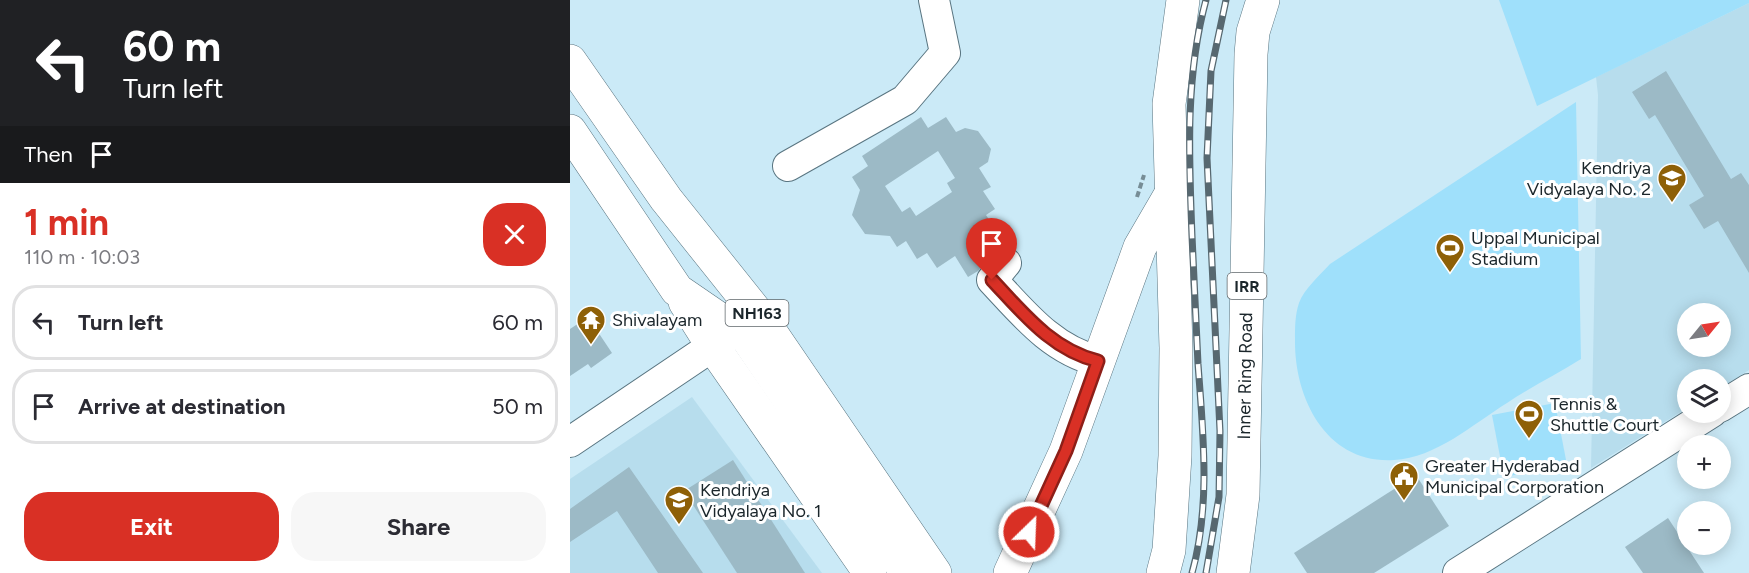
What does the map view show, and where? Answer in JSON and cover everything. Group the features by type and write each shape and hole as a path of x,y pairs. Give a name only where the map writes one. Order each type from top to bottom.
{"highway":[{"path":"1163,573 1168,550 1176,456 1176,348 1169,104 1183,0"},
{"name":"Inner Ring Road","path":"1233,573 1243,495 1251,54 1254,32 1263,0"},
{"name":"NH163","path":"570,61 666,199 761,318 935,573"},
{"name":"NH163","path":"570,131 677,290 724,338 870,573"},
{"path":"1011,573 1066,451 1140,247 1172,192"},
{"name":"NH163","path":"724,338 747,338 907,573"}],"street":[{"path":"788,166 905,100 945,53 934,0"},
{"path":"999,272 1042,334 1080,357 1098,361"},
{"path":"570,442 724,338"},
{"path":"1731,400 1749,389"},
{"path":"1458,573 1695,423"}],"shaded area":[{"path":"1499,0 1749,0 1749,3 1537,106"},
{"name":"Kendriya Vidyalaya No. 2","path":"1749,3 1749,370 1731,382 1731,369 1677,369 1677,414 1591,468 1598,95 1596,77"},
{"name":"Uppal Municipal Stadium","path":"1576,102 1581,359 1516,397 1453,439 1425,453 1394,460 1370,458 1350,451 1333,439 1319,423 1300,383 1296,361 1295,326 1301,298 1330,264"},
{"name":"Kendriya Vidyalaya No. 1","path":"692,397 822,573 570,573 570,479"},
{"name":"Tennis & Shuttle Court","path":"1555,403 1567,465 1504,477 1492,415"}],"building":[{"path":"1666,71 1731,179 1741,173 1749,185 1749,273 1718,221 1704,229 1689,205 1704,196 1655,115 1649,119 1632,92"},
{"path":"921,117 928,128 946,117 956,132 965,128 978,131 991,149 988,162 979,168 991,187 983,191 995,209 986,215 996,230 978,241 989,257 978,271 968,277 955,256 937,268 927,253 917,259 906,241 897,247 890,236 865,234 852,215 860,190 852,177 868,166 862,156","holes":["938,151 955,178 947,183 952,192 916,216 910,207 902,212 885,186"]},
{"name":"Shivalayam","path":"588,317 612,353 591,368 588,364 570,376 570,329"},
{"path":"733,460 805,573 737,573 684,491"},
{"path":"629,467 703,573 658,573 617,511 570,542 570,509"},
{"name":"Greater Hyderabad Municipal Corporation","path":"1416,475 1449,526 1374,573 1307,573 1294,553"},
{"path":"1668,518 1677,532 1677,555 1692,555 1704,573 1643,573 1625,547"}],"railway":[{"path":"1192,573 1202,521 1204,469 1192,236 1190,117 1195,58 1206,0"},
{"path":"1206,573 1219,497 1220,431 1207,158 1211,71 1226,0"}],"place":[{"name":"Kendriya Vidyalaya No. 2","path":"1672,204"},
{"name":"Uppal Municipal Stadium","path":"1450,274"},
{"name":"Shivalayam","path":"591,346"},
{"name":"Tennis & Shuttle Court","path":"1529,440"},
{"name":"Greater Hyderabad Municipal Corporation","path":"1404,502"},
{"name":"Kendriya Vidyalaya No. 1","path":"679,526"}],"route":[{"path":"992,280 1042,334 1080,357 1098,361 1066,451 1029,532"}]}
